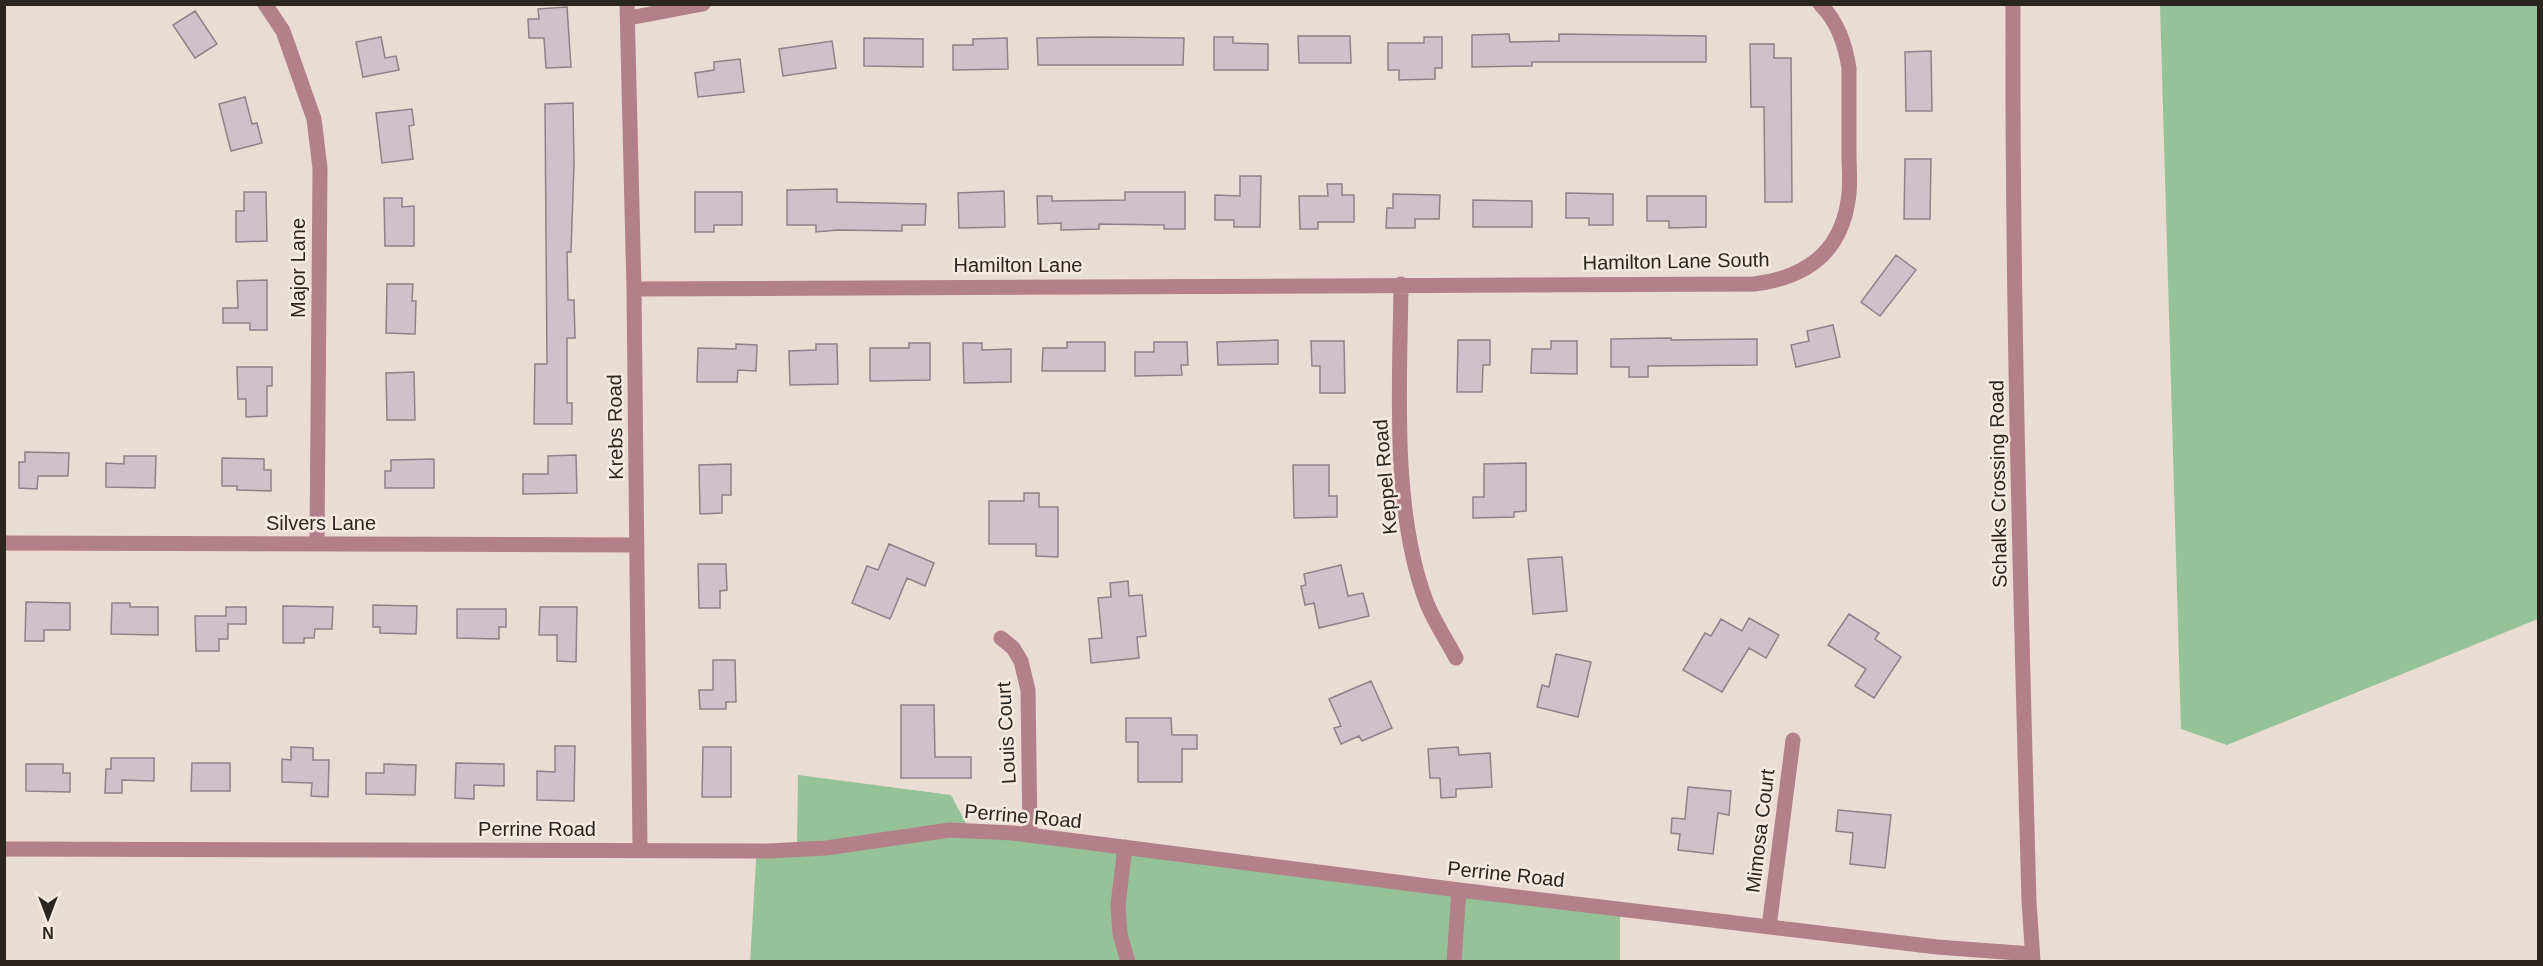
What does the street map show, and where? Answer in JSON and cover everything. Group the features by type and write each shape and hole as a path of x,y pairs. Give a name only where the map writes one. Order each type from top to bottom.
{"street":[{"name":"Major Lane","path":"265,4 283,31 314,119 320,168 317,544"},
{"path":"628,11 703,4"},
{"name":"Hamilton Lane South","path":"1401,284 1754,284 1790,277 1806,269 1831,246 1840,230 1849,199 1849,68 1838,29 1820,4"},
{"name":"Schalks Crossing Road","path":"2013,4 2012,180 2032,958"},
{"name":"Krebs Road","path":"628,11 634,289 640,850"},
{"name":"Hamilton Lane","path":"634,289 1401,284"},
{"name":"Keppel Road","path":"1401,284 1400,422 1406,507 1414,559 1426,602 1456,658"},
{"name":"Silvers Lane","path":"4,543 637,545"},
{"name":"Louis Court","path":"1001,638 1013,648 1021,661 1028,690 1030,835"},
{"name":"Mimosa Court","path":"1769,927 1793,740"},
{"name":"Perrine Road","path":"4,849 769,851 814,849 950,830 1030,835 1459,890 2032,958"},
{"path":"1125,847 1118,904 1120,934 1128,962"},
{"path":"1454,962 1459,890"}],"green space":[{"path":"2160,5 2538,5 2538,619 2227,745 2181,729"},
{"path":"798,775 951,795 969,829 1620,916 1620,961 750,962 757,845 797,844"}],"building":[{"path":"567,7 571,67 546,68 544,38 529,38 528,19 539,19 538,9"},
{"path":"195,11 217,44 195,58 173,25"},
{"path":"1509,34 1510,42 1559,41 1559,34 1706,36 1706,62 1532,62 1532,66 1472,67 1472,35"},
{"path":"1298,36 1350,36 1351,63 1299,63"},
{"path":"381,37 385,58 396,56 399,70 363,77 356,42"},
{"path":"1214,37 1233,37 1233,43 1268,44 1268,70 1214,70"},
{"path":"1424,37 1442,37 1442,68 1435,68 1435,79 1399,80 1399,70 1388,70 1388,43 1424,43"},
{"path":"864,38 923,39 923,67 864,66"},
{"path":"1007,38 1008,69 953,70 953,45 973,45 973,39"},
{"path":"1037,38 1184,38 1183,65 1038,65"},
{"path":"832,41 836,68 783,76 779,49"},
{"path":"1750,44 1774,44 1774,58 1791,58 1792,202 1765,202 1764,107 1751,107"},
{"path":"1931,51 1932,111 1906,111 1905,52"},
{"path":"740,59 744,92 698,97 695,73 714,70 714,62"},
{"path":"245,97 252,124 257,123 262,143 231,151 219,104"},
{"path":"573,103 574,163 571,252 567,252 568,300 574,300 575,338 567,338 567,403 572,403 572,424 534,424 535,364 547,364 545,104"},
{"path":"412,109 414,125 409,126 413,159 382,163 376,113"},
{"path":"1905,159 1931,159 1930,219 1904,219"},
{"path":"1240,176 1261,176 1260,227 1234,227 1234,220 1215,220 1215,195 1240,196"},
{"path":"1327,184 1342,184 1342,195 1354,195 1354,222 1318,222 1318,229 1300,229 1299,196 1328,196"},
{"path":"837,189 837,202 926,204 925,225 902,225 902,231 816,232 816,225 787,225 787,190"},
{"path":"1004,191 1005,227 959,228 958,193"},
{"path":"244,192 266,192 267,241 236,242 236,211 244,211"},
{"path":"695,192 742,192 742,225 714,225 714,232 695,232"},
{"path":"1125,192 1185,192 1185,229 1164,229 1164,225 1099,224 1099,229 1061,230 1061,223 1038,224 1037,196 1052,196 1052,201 1125,200"},
{"path":"1566,193 1613,194 1613,225 1589,225 1589,218 1566,218"},
{"path":"1393,194 1440,195 1439,219 1415,219 1415,228 1386,228 1387,208 1393,208"},
{"path":"1647,196 1706,196 1706,227 1669,228 1669,221 1647,221"},
{"path":"384,198 402,198 402,207 414,206 414,246 385,246"},
{"path":"1473,200 1532,201 1532,227 1473,227"},
{"path":"1896,255 1916,270 1880,316 1861,302"},
{"path":"267,280 267,330 250,330 250,323 223,323 223,308 238,308 237,281"},
{"path":"387,284 413,284 412,301 416,301 415,334 386,333"},
{"path":"1833,325 1840,357 1796,367 1791,345 1809,341 1807,331"},
{"path":"1671,338 1671,340 1757,339 1757,365 1648,366 1648,377 1629,377 1629,367 1611,367 1611,339"},
{"path":"1278,340 1278,364 1218,365 1217,342"},
{"path":"1458,340 1490,340 1490,365 1483,365 1482,392 1457,392"},
{"path":"1311,341 1344,341 1345,393 1320,393 1320,366 1312,366"},
{"path":"1551,341 1577,341 1577,374 1531,373 1532,349 1551,349"},
{"path":"1067,342 1105,342 1105,371 1042,371 1043,348 1067,348"},
{"path":"1154,342 1187,342 1188,365 1181,365 1182,375 1135,376 1135,352 1154,352"},
{"path":"909,343 930,343 930,380 870,381 870,348 909,348"},
{"path":"963,343 982,343 982,350 1011,349 1011,382 964,383"},
{"path":"736,344 757,345 756,371 738,370 737,382 697,382 698,348 736,349"},
{"path":"816,344 837,344 838,384 790,385 789,351 816,350"},
{"path":"237,367 272,367 272,386 267,386 267,416 246,417 246,399 238,399"},
{"path":"414,372 415,420 387,420 386,373"},
{"path":"25,452 69,453 68,476 38,476 37,489 19,488 19,462 25,462"},
{"path":"576,455 577,493 523,494 523,474 548,474 548,456"},
{"path":"124,456 156,456 155,488 106,487 106,463 124,464"},
{"path":"222,458 264,459 264,470 271,470 271,491 237,490 237,486 222,486"},
{"path":"434,459 434,488 385,488 385,471 391,471 391,460"},
{"path":"1526,463 1526,511 1514,512 1514,517 1473,518 1473,497 1484,497 1484,464"},
{"path":"731,464 731,495 722,495 722,513 700,514 699,465"},
{"path":"1293,465 1329,465 1329,496 1337,496 1337,517 1294,518"},
{"path":"1024,493 1039,493 1039,507 1058,507 1058,557 1036,556 1036,544 989,544 989,501 1024,501"},
{"path":"889,544 934,563 925,586 907,578 890,619 852,603 867,566 878,570"},
{"path":"1562,557 1567,611 1533,614 1528,559"},
{"path":"698,564 726,564 727,590 720,591 720,608 699,608"},
{"path":"1341,565 1348,596 1363,593 1369,616 1319,628 1314,603 1305,605 1301,586 1306,585 1304,574"},
{"path":"1128,581 1129,596 1142,595 1146,636 1137,637 1139,658 1091,663 1089,639 1102,638 1098,598 1111,597 1110,583"},
{"path":"26,602 70,603 70,630 44,630 44,641 25,641"},
{"path":"112,603 130,603 130,607 158,607 158,635 111,634"},
{"path":"373,605 417,606 416,634 380,633 380,627 373,627"},
{"path":"283,606 333,607 332,629 315,629 314,638 304,638 304,643 283,643"},
{"path":"226,607 246,607 246,624 228,624 228,639 219,639 219,651 196,651 195,616 226,616"},
{"path":"540,607 577,607 576,662 557,661 557,635 539,635"},
{"path":"457,609 506,609 506,627 499,627 499,639 457,638"},
{"path":"1849,614 1879,633 1875,639 1901,657 1874,698 1855,686 1866,669 1828,645"},
{"path":"1749,618 1779,635 1766,658 1749,648 1722,692 1683,670 1705,633 1711,636 1721,619 1742,631"},
{"path":"1556,654 1591,662 1578,717 1537,707 1542,685 1549,687"},
{"path":"713,660 735,660 736,702 726,702 726,709 700,709 699,690 713,690"},
{"path":"1371,681 1392,728 1362,741 1359,736 1341,744 1334,728 1341,726 1329,699"},
{"path":"901,705 934,705 935,757 971,757 971,778 901,778"},
{"path":"1126,718 1171,718 1172,735 1197,735 1197,749 1182,749 1182,782 1138,782 1138,742 1126,742"},
{"path":"555,746 575,746 574,801 537,800 537,771 555,772"},
{"path":"291,747 313,748 313,760 329,760 328,797 311,796 312,783 282,782 282,759 291,760"},
{"path":"703,747 731,747 731,797 702,797"},
{"path":"1458,747 1459,755 1490,753 1492,787 1456,789 1456,797 1441,798 1440,778 1430,778 1428,749"},
{"path":"111,758 154,758 154,781 122,780 122,793 105,793 106,769 111,769"},
{"path":"192,763 230,763 230,791 191,791"},
{"path":"456,763 504,764 504,786 474,785 474,799 455,798"},
{"path":"26,764 63,764 63,773 70,773 70,792 26,791"},
{"path":"384,764 416,765 415,795 366,794 366,773 384,773"},
{"path":"1688,787 1731,791 1729,815 1718,813 1713,854 1678,850 1680,834 1671,833 1672,818 1685,819"},
{"path":"1838,810 1891,815 1885,868 1850,864 1853,833 1836,831"}]}
